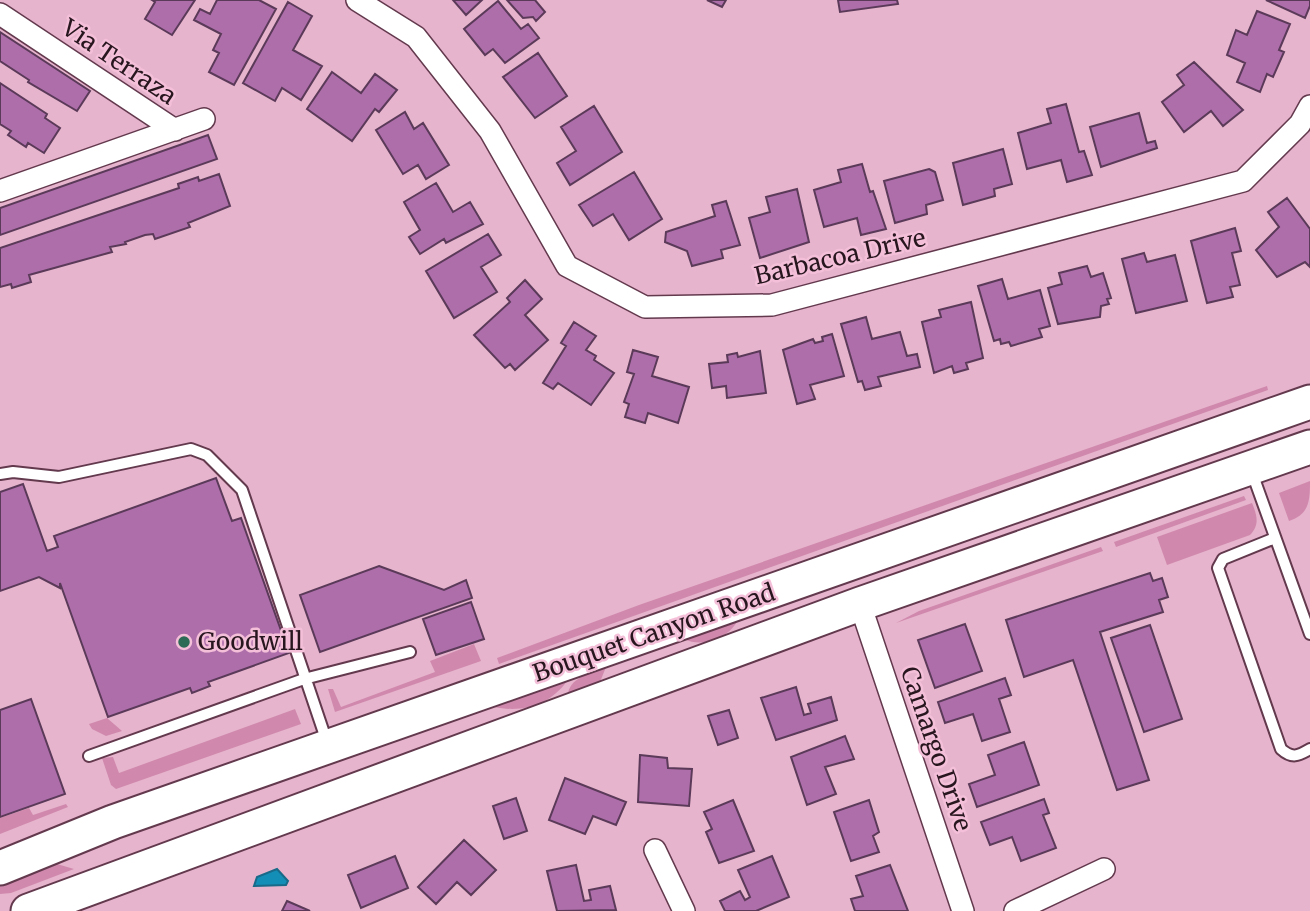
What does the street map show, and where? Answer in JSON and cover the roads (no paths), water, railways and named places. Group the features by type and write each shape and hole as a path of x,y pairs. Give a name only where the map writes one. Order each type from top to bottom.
{"main road":[{"name":"Bouquet Canyon Road","path":"0,868 113,822 1310,402"},
{"path":"1238,427 1250,468"},
{"name":"Bouquet Canyon Road","path":"28,911 860,604 1310,447"},
{"path":"847,566 860,604"},
{"path":"329,748 346,792"}],"street":[{"name":"Barbacoa Drive","path":"357,0 416,37 490,131 567,266 645,307 772,305 1243,181 1300,124 1310,106"},
{"name":"Via Terraza","path":"0,14 175,130"},
{"path":"0,191 204,120"},
{"name":"Camargo Drive","path":"860,604 963,911"},
{"path":"655,850 684,911"},
{"path":"1015,911 1104,869"}],"lane":[{"path":"0,474 13,472 59,477 191,449 207,454 242,490 329,748"},
{"path":"1250,468 1310,634"},
{"path":"1275,538 1223,559 1218,568 1281,749 1288,755 1298,757 1310,749"},
{"path":"89,756 304,679 411,652"}],"water":[{"path":"277,869 288,881 286,885 254,886 257,877"}],"place":[{"name":"Goodwill","path":"184,642"}]}
